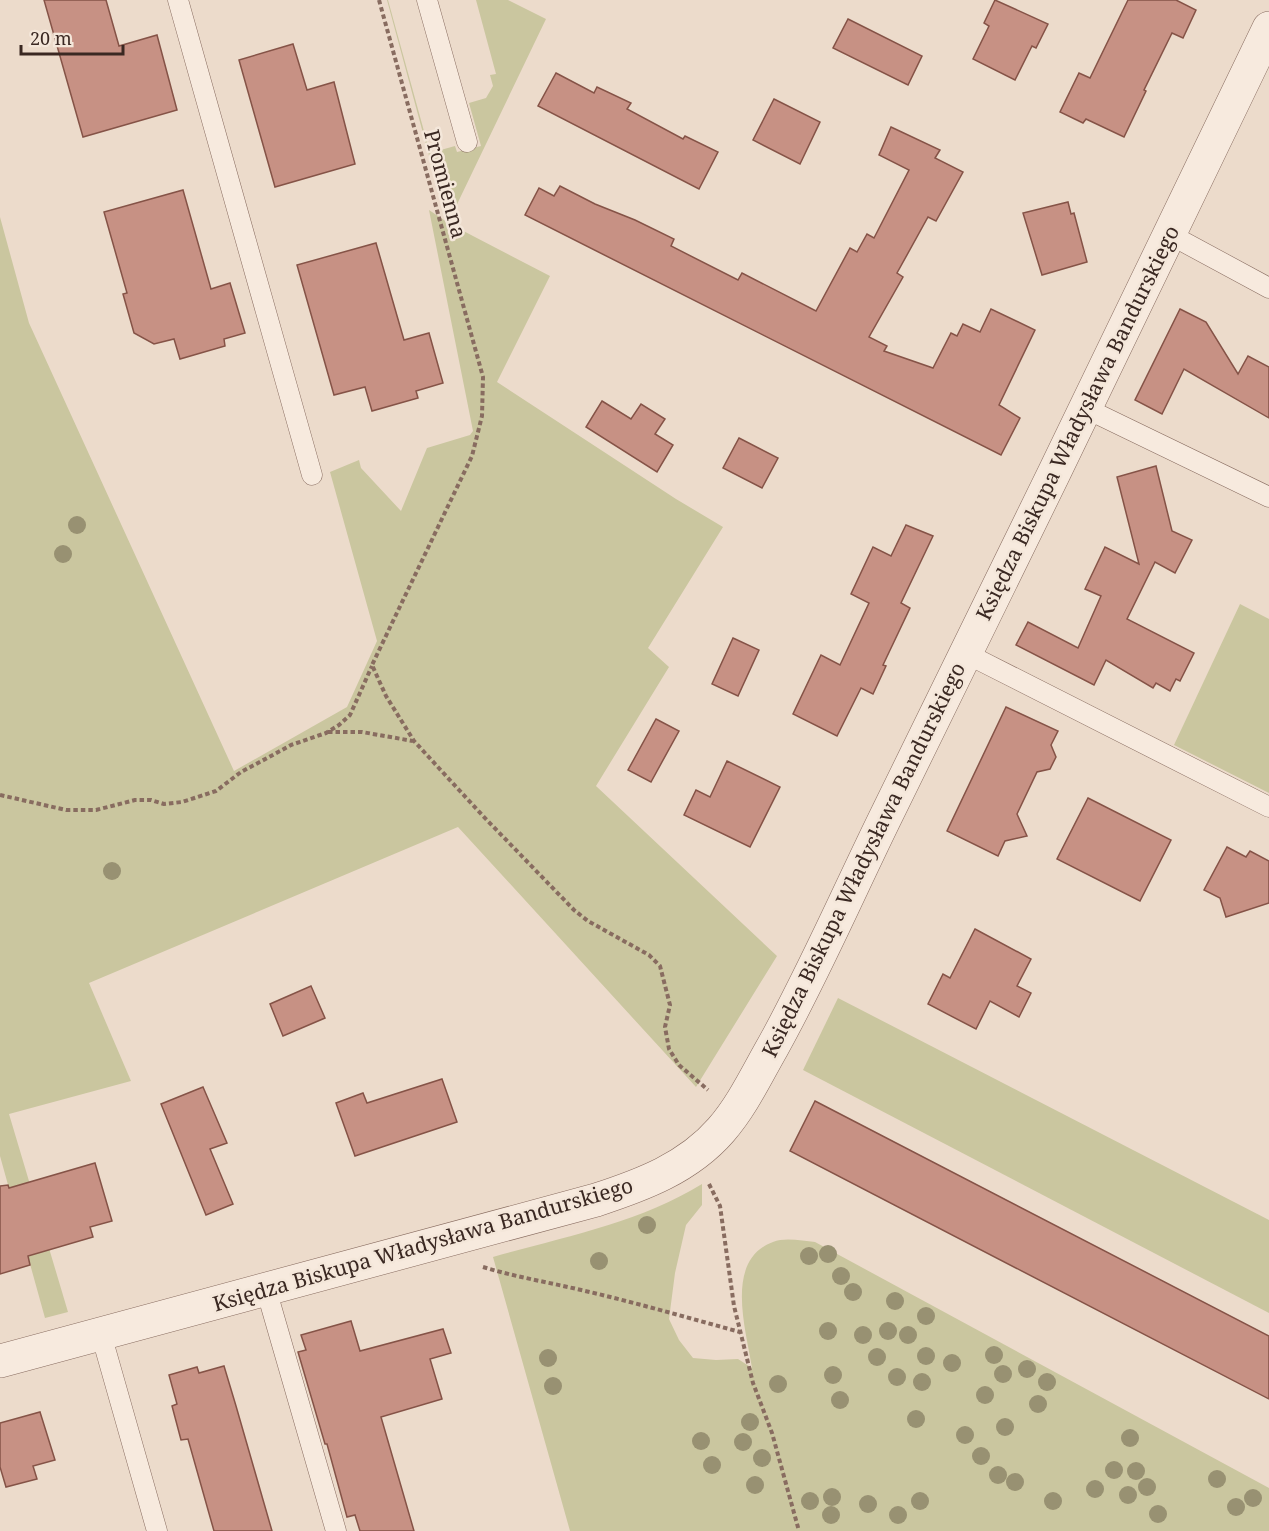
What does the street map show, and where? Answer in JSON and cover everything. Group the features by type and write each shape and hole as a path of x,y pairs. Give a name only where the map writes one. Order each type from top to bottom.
{"street":[{"name":"Księdza Biskupa Władysława Bandurskiego","path":"0,1361 596,1200 657,1178 694,1155 722,1129 804,990 877,834 967,654 1269,28"}],"lane":[{"path":"178,0 312,475"},
{"path":"428,0 467,142"},
{"path":"1169,234 1269,288"},
{"path":"1085,408 1269,497"},
{"path":"967,654 1269,807"},
{"path":"266,1289 336,1531"},
{"path":"101,1334 157,1531"}],"path":[{"name":"Promienna","path":"326,732 350,715 472,456 482,416 483,377 379,0"},
{"path":"372,665 386,696 414,741 483,816 574,910 588,921 649,955 660,966 670,1005 665,1027 669,1049 680,1065"},
{"path":"0,795 66,810 96,810 143,800 164,804 182,802 216,791 242,772 291,745 326,732 362,732 414,741"},
{"path":"694,1155 720,1206 734,1306 753,1383 772,1433 799,1531"},
{"path":"479,1266 522,1279 554,1284 660,1310 741,1333"}],"shaded area":[{"path":"387,0 430,153 455,146 457,152 481,146 469,103 486,98 493,86 490,75 496,74 476,0 508,0 546,19 448,223 550,276 497,382 676,499 723,527 648,648 669,667 596,786 777,956 696,1087 458,827 89,983 131,1081 9,1114 68,1312 45,1318 0,1156 0,217 29,323 234,771 347,707 377,641 330,472 359,460 361,468 401,511 427,448 470,435 473,431 429,210 447,222"},
{"path":"1240,604 1269,619 1269,793 1174,745"},
{"path":"838,998 1269,1220 1269,1313 803,1070"},
{"path":"702,1184 702,1205 686,1225 675,1273 669,1319 679,1340 693,1358 738,1359 752,1368 742,1297 743,1279 748,1264 758,1251 773,1242 788,1240 815,1242 1269,1488 1269,1531 570,1531 493,1257 627,1219 678,1198"}],"building":[{"path":"44,0 106,0 119,46 157,35 177,110 83,137"},
{"path":"995,0 1048,24 1036,48 1032,46 1015,80 973,59 989,26 984,23"},
{"path":"1128,0 1176,0 1196,10 1183,38 1172,33 1124,137 1086,119 1083,123 1060,112 1079,73 1090,78"},
{"path":"848,19 922,56 908,85 833,48"},
{"path":"293,44 307,90 334,82 355,164 275,187 239,60"},
{"path":"556,73 594,93 597,87 631,103 627,109 683,139 685,136 718,152 699,189 538,106"},
{"path":"774,99 820,122 800,164 753,140"},
{"path":"891,127 940,150 935,158 963,172 936,221 928,217 897,273 903,277 869,337 887,346 884,351 933,368 951,333 957,336 963,324 980,332 991,309 1035,330 999,405 1020,418 1001,455 525,215 539,188 554,196 560,186 674,239 671,246 738,280 742,273 816,311 850,248 857,252 867,234 874,238 909,170 879,155"},
{"path":"183,190 211,289 230,283 245,333 224,339 225,346 180,359 174,339 154,344 134,333 123,294 127,293 104,212"},
{"path":"1068,202 1071,214 1074,213 1087,262 1042,275 1023,213"},
{"path":"376,243 404,340 429,333 443,383 416,391 418,398 372,411 365,387 334,395 297,265"},
{"path":"1180,309 1206,322 1238,374 1248,356 1269,367 1269,418 1184,369 1162,414 1135,400"},
{"path":"602,401 631,419 641,404 665,419 655,434 673,445 657,472 586,427"},
{"path":"739,438 778,458 762,488 723,468"},
{"path":"1156,466 1172,531 1192,540 1175,573 1155,562 1127,619 1194,653 1180,681 1176,679 1170,691 1156,683 1153,688 1106,660 1094,685 1016,645 1028,622 1078,648 1101,596 1085,589 1105,547 1139,564 1117,477"},
{"path":"906,525 933,536 901,603 910,608 883,665 886,666 873,694 861,688 837,736 793,714 821,655 840,665 869,603 851,594 873,547 891,556"},
{"path":"733,638 759,650 738,696 712,684"},
{"path":"1006,707 1058,731 1051,745 1056,757 1050,769 1037,772 1017,814 1027,836 1005,841 998,856 947,831"},
{"path":"656,719 679,731 651,782 628,770"},
{"path":"727,761 780,787 750,847 684,815 696,790 710,797"},
{"path":"1088,798 1171,840 1140,901 1057,859"},
{"path":"1227,847 1246,857 1250,851 1269,861 1269,903 1226,917 1220,898 1204,890"},
{"path":"975,929 1031,959 1017,986 1031,993 1019,1017 990,1001 976,1029 928,1004 943,974 950,978"},
{"path":"311,986 325,1018 283,1036 270,1004"},
{"path":"442,1079 457,1122 355,1156 336,1103 363,1093 367,1103"},
{"path":"203,1087 227,1143 210,1149 233,1204 206,1215 161,1104"},
{"path":"815,1101 1269,1336 1269,1399 790,1151"},
{"path":"95,1163 112,1221 90,1227 93,1237 28,1256 30,1265 0,1274 0,1186 8,1185 9,1188"},
{"path":"351,1321 360,1351 443,1329 451,1353 430,1359 442,1399 381,1417 414,1531 360,1531 355,1515 347,1517 327,1444 325,1444 298,1352 306,1350 301,1335"},
{"path":"224,1366 272,1531 214,1531 188,1439 181,1440 172,1406 177,1404 169,1375 197,1367 199,1373"},
{"path":"40,1412 55,1460 33,1466 37,1479 6,1487 0,1467 0,1423"}]}
